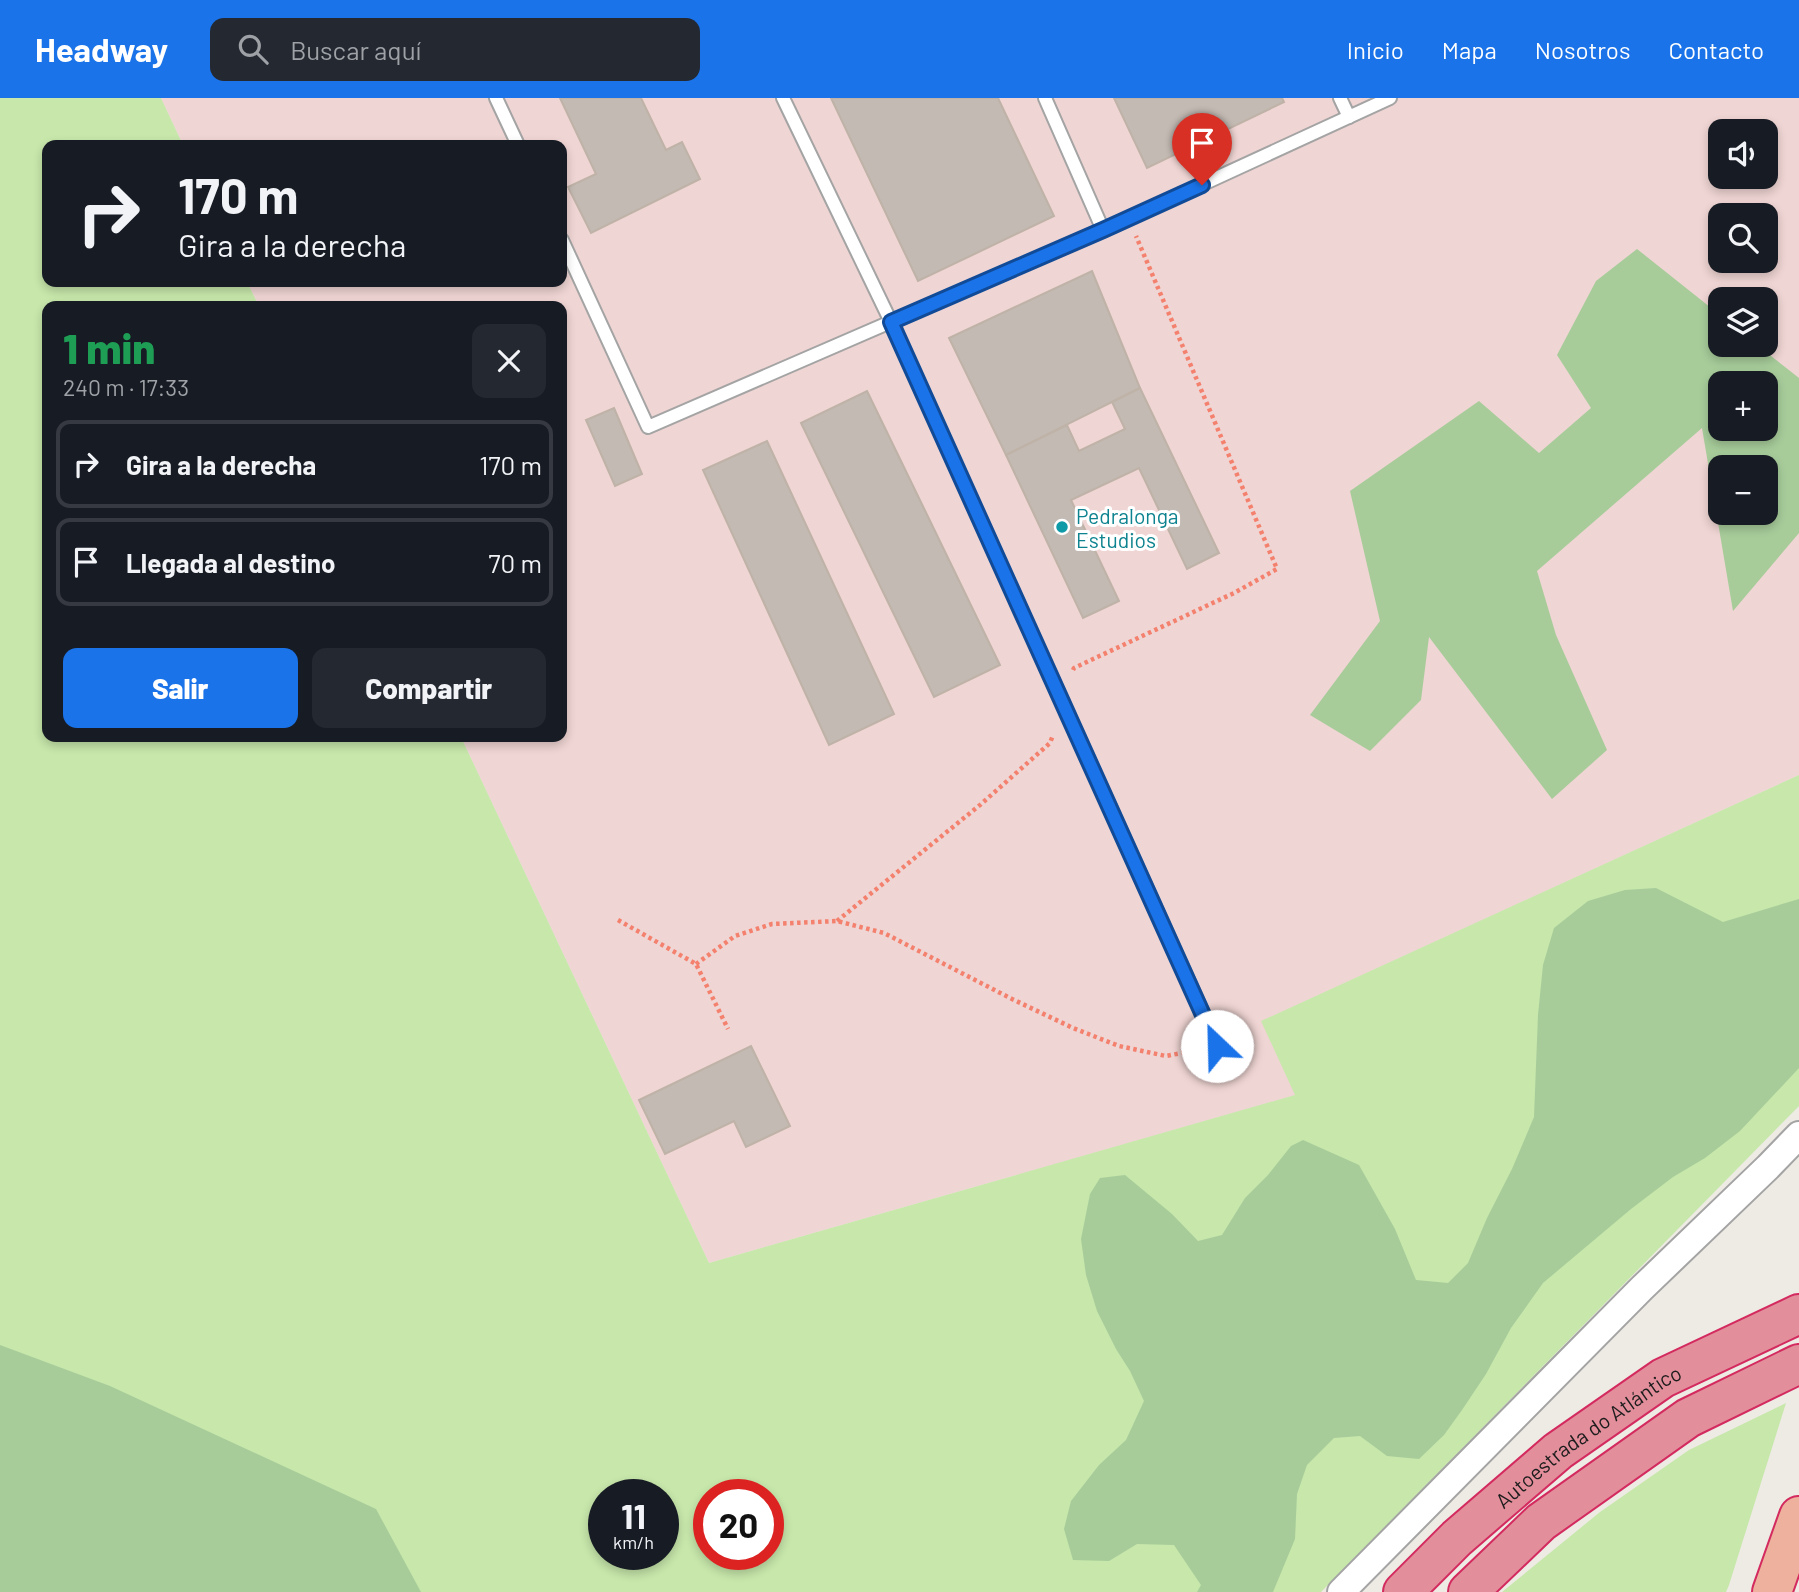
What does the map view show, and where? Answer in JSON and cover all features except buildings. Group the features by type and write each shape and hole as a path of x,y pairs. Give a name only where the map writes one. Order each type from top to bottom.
{"highway":[{"path":"1663,1378 1799,1287"},
{"name":"Autoestrada do Atlántico","path":"1403,1592 1457,1538 1558,1451 1663,1378 1799,1314"},
{"path":"1468,1592 1541,1522 1688,1418 1799,1364"},
{"path":"1772,1592 1799,1516"}],"street":[{"path":"1341,1592 1642,1288 1799,1135"}],"lane":[{"path":"496,98 516,140"},
{"path":"783,98 891,322 1217,1046"},
{"path":"1045,98 1103,230"},
{"path":"1340,98 1349,117"},
{"path":"567,251 648,427 1103,230 1390,98"}],"path":[{"path":"837,921 980,805 1050,743 1074,668 1234,593 1277,569 1128,218"},
{"path":"618,920 696,964 728,1029"},
{"path":"696,964 735,936 772,924 837,921 884,933 1012,999 1119,1046 1166,1056 1217,1046"}],"shaded area":[{"path":"161,98 1799,98 1799,775 1262,1021 1296,1095 709,1263 463,742 567,742 567,301 256,301 250,287 567,287 567,140 181,140"}],"green space":[{"path":"0,98 161,98 181,140 42,140 42,287 250,287 256,301 42,301 42,742 463,742 709,1263 1295,1095 1261,1021 1799,775 1799,1106 1321,1592 0,1592"},
{"path":"1637,249 1708,305 1708,357 1772,357 1799,378 1799,533 1733,611 1718,525 1778,525 1778,455 1708,455 1708,463 1702,428 1537,571 1556,635 1607,750 1552,799 1429,637 1421,700 1370,751 1310,715 1380,621 1350,491 1479,401 1539,453 1591,408 1557,355 1596,281"},
{"path":"1656,888 1723,922 1799,899 1799,1068 1740,1131 1631,1209 1543,1283 1511,1328 1486,1374 1462,1410 1444,1435 1419,1459 1387,1456 1360,1436 1334,1438 1307,1465 1297,1494 1295,1539 1273,1592 1197,1592 1201,1585 1174,1545 1137,1544 1109,1561 1073,1560 1064,1529 1071,1501 1099,1465 1126,1440 1144,1401 1097,1311 1086,1275 1081,1239 1090,1194 1100,1178 1125,1175 1172,1214 1198,1241 1222,1235 1245,1198 1291,1146 1303,1140 1359,1165 1395,1229 1416,1280 1448,1283 1468,1263 1534,1117 1543,965 1554,928 1588,901 1625,890"},
{"path":"0,1345 110,1386 376,1509 421,1592 0,1592"},
{"path":"1786,1403 1726,1592 1502,1592 1600,1512 1689,1450"}],"place":[{"name":"Pedralonga Estudios","path":"1062,527"}],"route":[{"path":"1202,185 891,322 1217,1046"}]}
